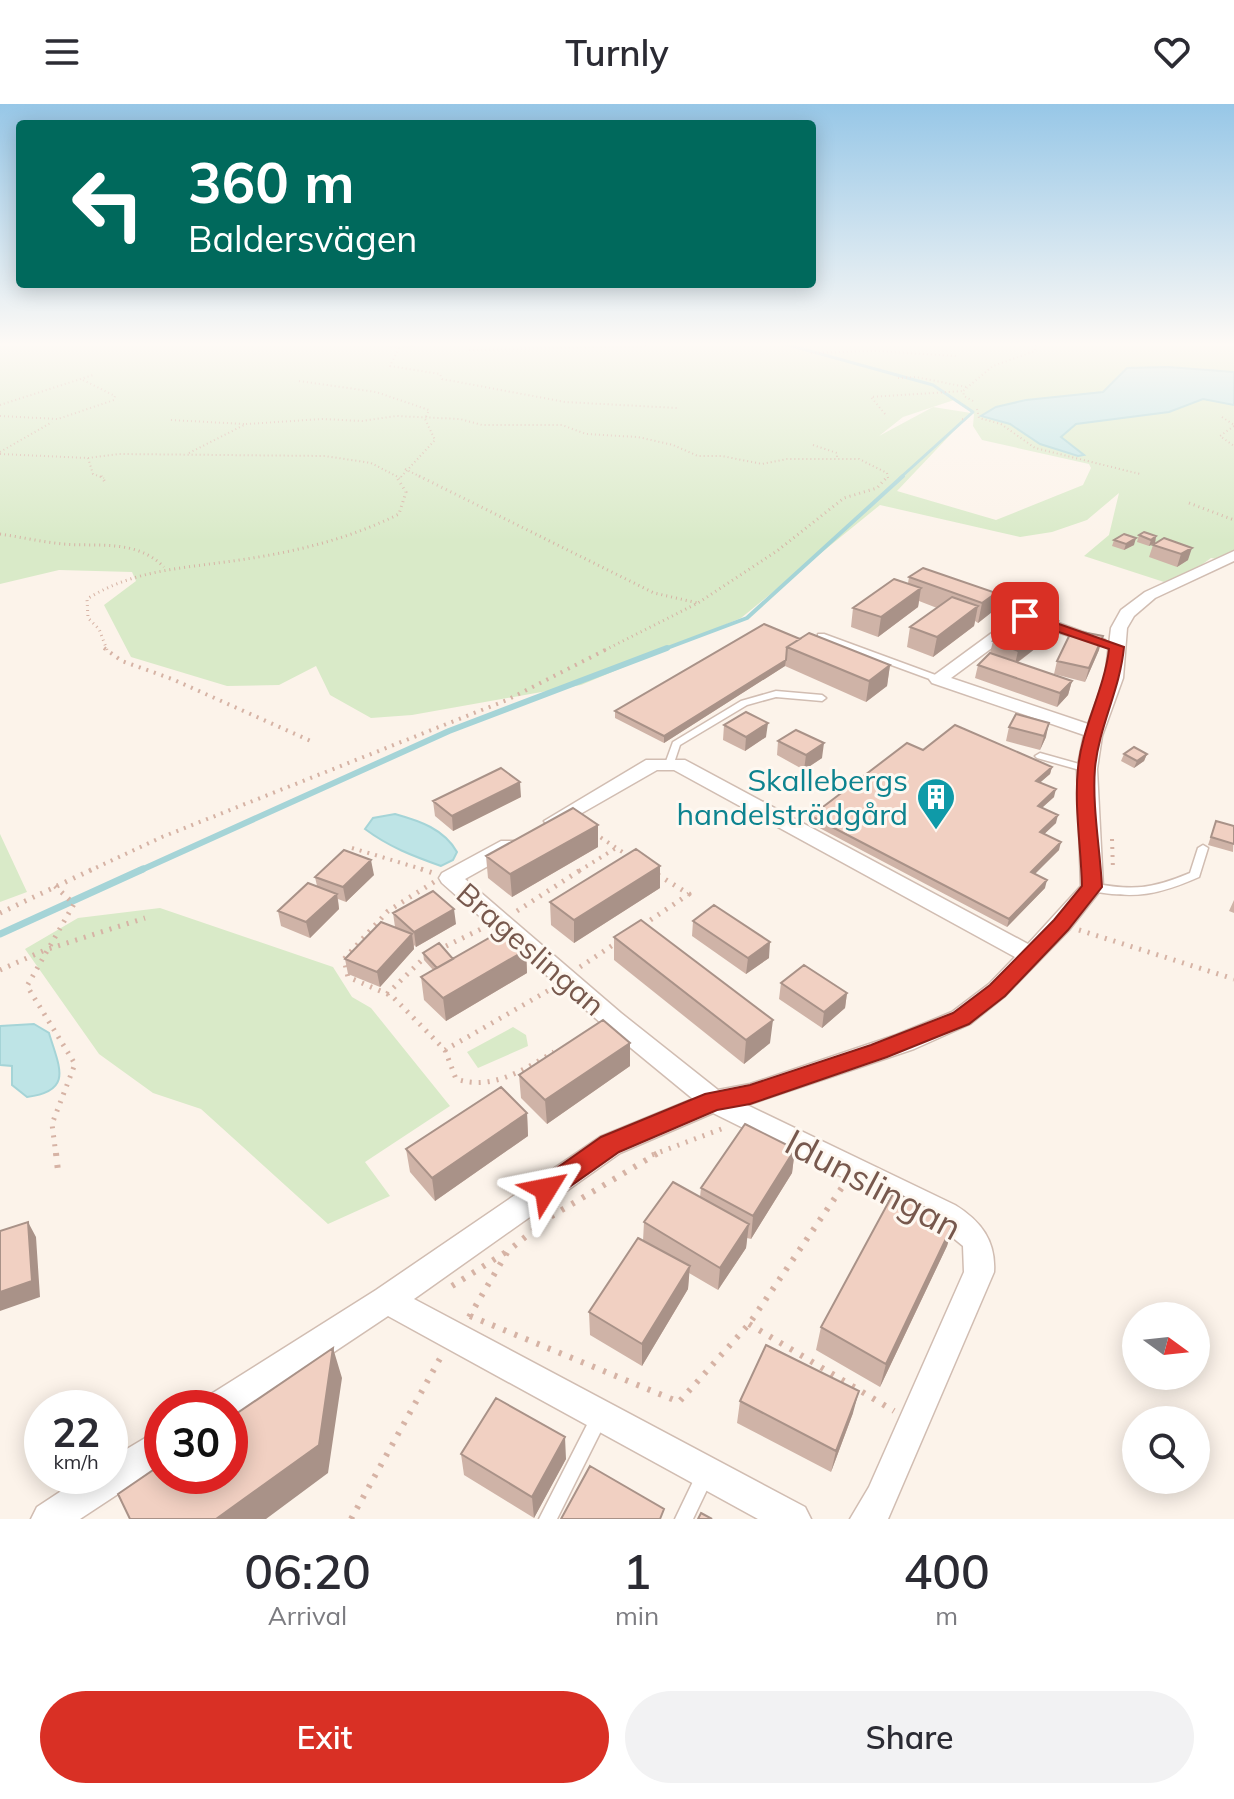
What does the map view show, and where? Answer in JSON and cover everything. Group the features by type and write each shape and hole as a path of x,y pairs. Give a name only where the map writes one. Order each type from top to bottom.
{"street":[{"path":"248,1390 387,1300 610,1145 714,1101 750,1094 961,1018 997,990 1061,925 1092,887 1087,769 1094,732 1114,678 1119,628 1127,613 1150,595 1234,555"},
{"path":"938,679 1025,616 1117,647"},
{"path":"938,679 1094,732"},
{"name":"Brageslingan","path":"670,764 653,764 447,877 714,1101"},
{"path":"670,764 688,769 1030,955"},
{"name":"Idunslingan","path":"714,1101 966,1226 981,1255 979,1272 881,1499 868,1519"},
{"path":"387,1300 461,1326 601,1415 793,1519"},
{"path":"49,1519 144,1457"}],"lane":[{"path":"821,636 938,679"},
{"path":"670,764 676,744 744,703 776,694 822,698"},
{"path":"1040,756 1087,769"},
{"path":"1092,887 1135,895 1169,886 1195,875 1203,848"},
{"path":"548,1519 601,1415"},
{"path":"684,1519 706,1473"}],"path":[{"path":"0,453 33,437 38,429 52,422 81,416 95,409"},
{"path":"400,478 405,469 435,440 425,419 429,410 426,409"},
{"path":"881,409 885,414"},
{"path":"977,412 1011,430 1035,448 1140,474"},
{"path":"0,416 52,422"},
{"path":"0,913 162,837 507,700 698,603 777,551 844,498 877,488 888,479 887,473 859,459 787,459 762,464 722,456 698,456 673,445 638,437 586,434 562,425 482,425 460,419 396,416 362,421 323,419 246,424 171,420"},
{"path":"1222,417 1234,425 1220,436 1234,446"},
{"path":"189,453 246,424"},
{"path":"813,445 837,453 837,459"},
{"path":"0,453 88,458 189,453 325,456 371,463 400,478 406,492 399,514 373,528 230,562 164,567 105,586 87,599 88,618 99,629 104,648 122,661 172,679 219,703 313,742"},
{"path":"88,458 93,474 104,477 105,482"},
{"path":"405,469 654,593 698,603"},
{"path":"1189,503 1234,520"},
{"path":"0,534 49,542 119,546 150,555 164,567"},
{"path":"565,815 640,863"},
{"path":"352,848 447,877"},
{"path":"641,926 689,894 652,871"},
{"path":"447,877 388,911 344,959 348,977 392,996 445,1050 456,1079 470,1086 490,1083 556,1051"},
{"path":"55,886 74,904 27,986 75,1064 52,1124 58,1171"},
{"path":"0,970 45,950 145,918"},
{"path":"1061,925 1234,979"},
{"path":"445,1050 567,980 617,942"},
{"path":"351,1519 461,1326 508,1251 550,1217 648,1157 752,1119"},
{"path":"461,1326 679,1402 749,1324 843,1186 845,1165"},
{"path":"749,1324 914,1422"}],"green space":[{"path":"0,409 927,409 903,417 879,436 929,409 946,409 971,413 897,491 996,520 1083,485 1091,468 1089,464 982,440 973,426 974,414 967,409 1234,409 1234,562 1211,558 1192,572 1164,582 1084,556 1109,535 1119,493 1087,520 1052,532 1020,537 880,505 741,618 581,685 412,715 371,718 330,695 316,666 279,685 227,686 131,657 104,605 136,581 132,572 59,570 0,584"},
{"path":"0,834 27,892 0,902"},
{"path":"160,908 333,967 352,997 371,1008 450,1106 365,1162 390,1196 328,1224 201,1109 153,1093 99,1054 25,949 78,918"},
{"path":"513,1027 526,1035 528,1046 478,1068 467,1052"}],"water":[{"path":"993,409 1177,409 1076,424 1061,437 1084,455 1078,456 1040,444 1010,424 981,416"},
{"path":"395,814 422,823 445,837 457,852 453,860 441,866 392,846 365,829 373,818"},
{"path":"34,1024 49,1033 59,1076 52,1089 27,1097 12,1085 12,1066 0,1065 0,1026"}],"building":[{"path":"1144,532 1156,536 1151,540 1139,535"},
{"path":"1124,534 1136,538 1126,544 1114,540"},
{"path":"1164,538 1192,548 1181,554 1153,545"},
{"path":"923,568 996,593 982,603 909,577"},
{"path":"894,579 921,588 881,617 853,608"},
{"path":"952,597 978,606 937,637 910,627"},
{"path":"1033,612 1058,621 1018,651 993,641"},
{"path":"764,624 800,639 787,647 786,660 664,736 615,711"},
{"path":"1072,630 1103,636 1089,668 1057,661"},
{"path":"809,633 890,665 869,681 787,647"},
{"path":"990,653 1072,681 1060,693 978,665"},
{"path":"746,712 768,723 746,737 724,725"},
{"path":"1016,714 1049,723 1044,736 1009,727"},
{"name":"Skallebergs handelsträdgård","path":"955,725 1052,767 1036,781 1056,789 1038,806 1058,815 1040,832 1061,842 1031,872 1047,880 1009,919 811,816 907,743 923,750"},
{"path":"796,730 824,743 806,755 778,741"},
{"path":"1134,747 1147,754 1137,761 1124,754"},
{"path":"501,768 520,782 452,816 433,801"},
{"path":"573,808 598,825 510,874 486,856"},
{"path":"1216,821 1234,826 1234,844 1211,837"},
{"path":"636,849 660,866 574,920 550,902"},
{"path":"344,850 371,860 343,887 315,877"},
{"path":"308,883 337,894 306,922 278,911"},
{"path":"433,891 454,909 414,932 393,913"},
{"path":"714,905 770,942 748,958 693,921"},
{"path":"641,920 773,1020 746,1040 614,937"},
{"path":"381,922 412,934 377,972 345,959"},
{"path":"503,930 526,950 443,998 421,977"},
{"path":"439,943 453,959 437,968 423,953"},
{"path":"804,965 847,993 824,1012 781,983"},
{"path":"603,1020 630,1043 545,1100 519,1075"},
{"path":"501,1087 527,1113 432,1178 406,1149"},
{"path":"745,1124 795,1149 753,1216 701,1188"},
{"path":"673,1182 749,1224 720,1268 644,1222"},
{"path":"894,1192 954,1222 886,1364 821,1327"},
{"path":"28,1222 32,1281 0,1292 0,1231"},
{"path":"638,1238 690,1266 642,1344 589,1312"},
{"path":"766,1345 859,1391 836,1451 740,1401"},
{"path":"333,1348 319,1445 216,1519 130,1519 118,1494 128,1494 128,1487 144,1476 144,1494 248,1494 248,1406"},
{"path":"496,1398 565,1437 532,1497 461,1454"},
{"path":"590,1466 664,1509 660,1519 561,1519"},
{"path":"701,1513 712,1519 698,1519"}],"waterway":[{"path":"900,478 973,412 969,409"},
{"path":"662,650 747,618 903,476"},
{"path":"139,871 449,731 667,648"},
{"path":"0,934 143,869"}],"place":[{"name":"Skallebergs handelsträdgård","path":"936,831"}],"route":[{"path":"546,1189 610,1145 714,1101 750,1094 879,1051 961,1018 997,990 1061,925 1092,887 1087,769 1093,736 1114,678 1117,647 1025,616"}]}
